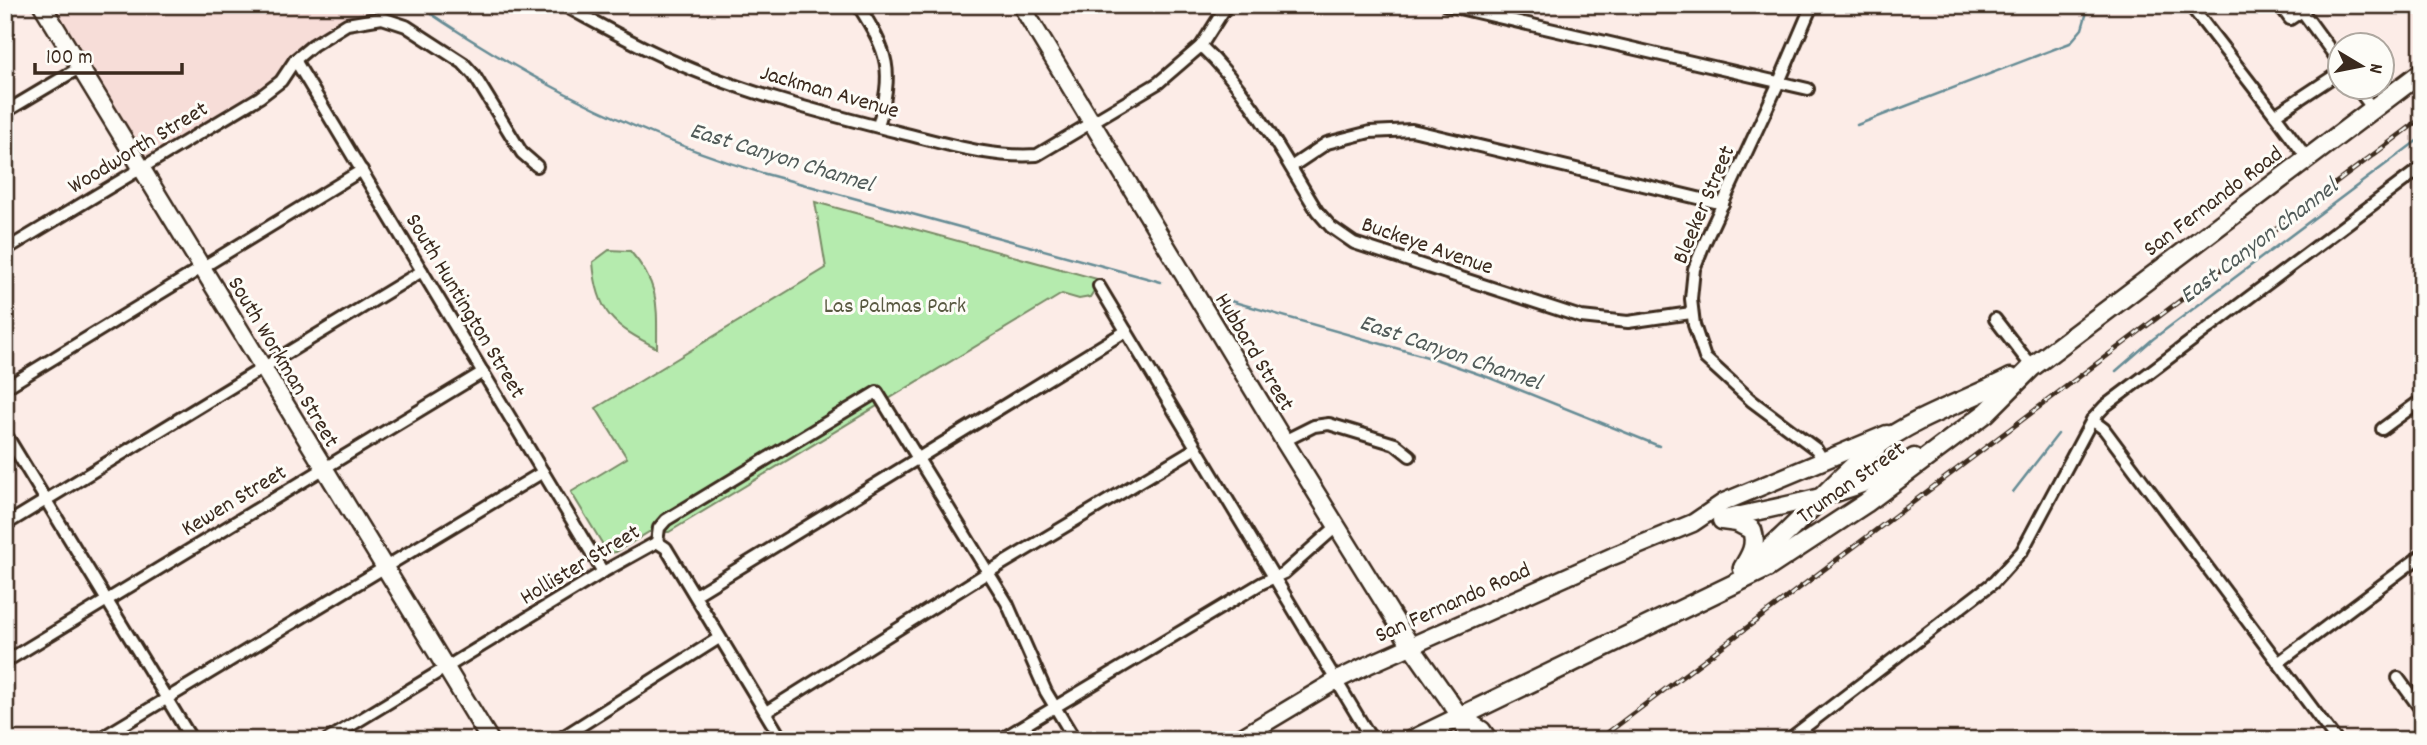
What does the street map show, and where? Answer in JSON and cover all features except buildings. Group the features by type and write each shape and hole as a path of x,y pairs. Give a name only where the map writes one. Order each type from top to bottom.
{"main road":[{"name":"South Workman Street","path":"42,5 490,740"},
{"name":"Hubbard Street","path":"1021,5 1284,441 1411,646 1460,716 1470,740"},
{"name":"San Fernando Road","path":"1693,523 1722,520 1866,484 1895,470 2004,393 2032,367 2422,72"},
{"name":"San Fernando Road","path":"1237,740 1336,680 1693,523 1724,502 1975,397 2032,367"},
{"name":"Truman Street","path":"1412,740 1767,568 1866,503 1986,413 2004,393"},
{"name":"Truman Street","path":"1713,593 1762,556 1865,456 1912,424"},
{"path":"1722,520 1737,522 1752,530 1752,553 1742,570"},
{"name":"Hubbard Street","path":"1460,716 1482,730 1489,740"}],"street":[{"name":"Jackman Avenue","path":"563,5 654,53 734,85 878,127 984,153 1024,156 1037,155 1158,83 1201,46 1227,5"},
{"path":"858,5 880,39 886,62 888,85 878,127"},
{"path":"1446,5 1808,89"},
{"name":"Bleeker Street","path":"1812,5 1694,269 1691,313 1705,358 1752,401 1816,449 1823,460"},
{"path":"2189,5 2307,158"},
{"path":"2280,5 2290,19 2302,11 2326,44"},
{"name":"Woodworth Street","path":"5,250 260,97 281,81 295,60 347,24 382,18 405,26 463,63 474,75 522,153 537,166"},
{"name":"Buckeye Avenue","path":"1201,46 1231,77 1317,211 1331,227 1354,243 1377,253 1581,317 1628,323 1691,313"},
{"name":"South Huntington Street","path":"295,60 603,572"},
{"path":"5,112 79,68"},
{"path":"2275,116 2326,81"},
{"path":"2368,102 2373,109"},
{"path":"1291,167 1327,143 1370,132 1412,130 1723,204"},
{"path":"1788,740 1994,582 2011,565 2031,537 2092,420 2116,398 2422,167"},
{"path":"5,388 362,170"},
{"path":"5,525 422,271"},
{"path":"1099,286 1373,740"},
{"path":"1995,319 2032,367"},
{"path":"695,595 1126,331"},
{"name":"Kewen Street","path":"5,662 483,372"},
{"name":"Hollister Street","path":"327,740 657,542 659,527 663,523 877,392 919,457"},
{"path":"2382,429 2416,404 2422,412"},
{"path":"2092,420 2104,429 2336,740"},
{"path":"1284,441 1314,426 1329,424 1395,444 1410,456"},
{"path":"5,433 192,740"},
{"path":"766,712 987,573 1196,448"},
{"path":"919,457 1007,603 1053,706 1075,740"},
{"path":"98,740 543,472"},
{"path":"1000,740 1053,706 1284,573 1337,526"},
{"path":"657,542 666,548 766,712 779,739"},
{"path":"2278,663 2422,555"},
{"path":"558,740 719,638"},
{"path":"2398,677 2422,711"}],"shaded area":[{"path":"42,5 367,5 371,13 299,50 279,79 140,168"}],"green space":[{"name":"Las Palmas Park","path":"815,202 1101,280 1090,297 1079,299 1062,294 669,532 649,532 616,552 608,553 571,492 627,458 596,408 826,268"},
{"path":"609,250 630,251 647,274 655,296 657,348 618,325 603,306 598,294 593,262"}],"waterway":[{"name":"East Canyon Channel","path":"418,5 458,32 541,80 627,123 716,158 762,173 1161,282"},
{"path":"1857,125 2070,43 2082,29 2089,5"},
{"name":"East Canyon Channel","path":"2116,371 2153,339 2422,137"},
{"name":"East Canyon Channel","path":"1227,300 1438,360 1659,446"},
{"name":"East Canyon Channel","path":"2013,492 2058,434"}],"railway":[{"path":"1598,740 2422,118"}]}
